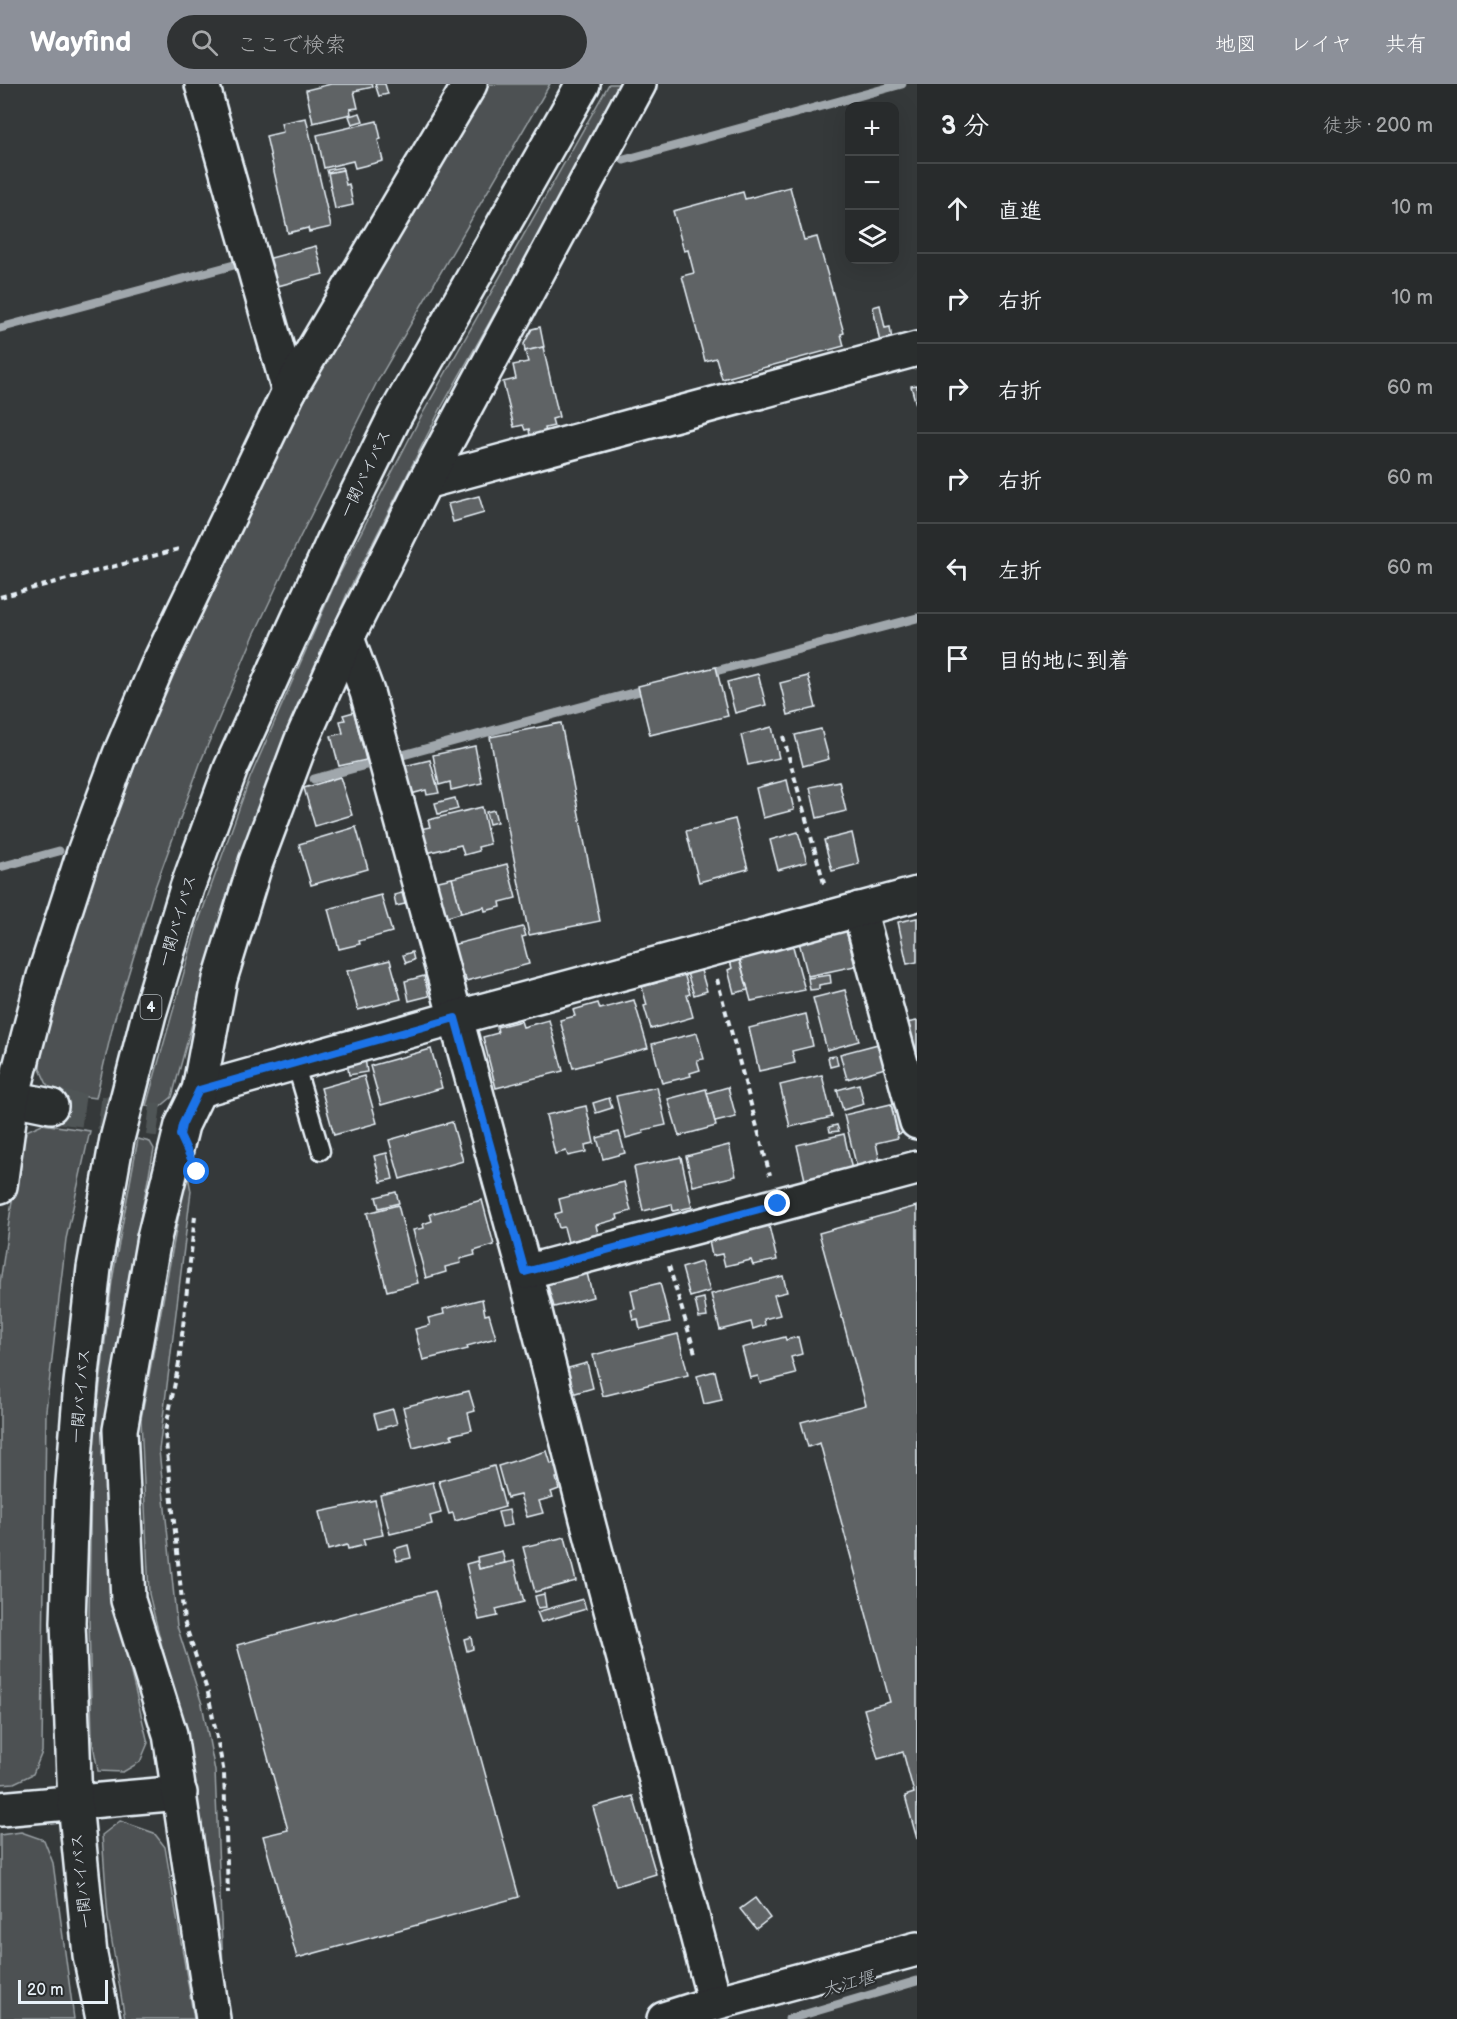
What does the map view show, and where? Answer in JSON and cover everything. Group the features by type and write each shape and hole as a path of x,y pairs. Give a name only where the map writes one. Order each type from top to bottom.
{"main road":[{"path":"202,84 289,391"},
{"path":"0,1186 3,1140 44,976 84,852 120,754 157,666 289,391 470,84"},
{"name":"一関バイパス","path":"103,2019 90,1955 75,1803 68,1623 72,1495 81,1383 94,1268 117,1139 149,1014 187,888 231,768 333,542 395,416 583,84"},
{"path":"213,2019 170,1734 128,1600 120,1430 171,1123 199,1090 220,979 256,862 301,742 347,639 425,482 639,84"},
{"path":"425,482 917,349"},
{"path":"347,639 367,692 525,1272 587,1519 715,2003"},
{"path":"199,1090 455,1018 917,894"},
{"path":"846,913 917,1122"},
{"path":"12,1098 51,1106"},
{"path":"525,1272 917,1168"},
{"path":"0,1809 180,1793"},
{"path":"664,2019 715,2003 917,1949"}],"lane":[{"path":"295,1063 321,1151"}],"path":[{"path":"0,597 188,546 213,548"},
{"path":"783,736 846,913"},
{"path":"708,950 778,1204"},
{"path":"195,1209 179,1363 165,1432 184,1621 208,1693 224,1773 229,1902"},
{"path":"660,1236 695,1353"}],"shaded area":[{"path":"484,84 550,84 377,382 254,635 201,761 153,893 114,1021 96,1098 51,1093 40,1069 41,1034 99,858 171,673 286,422"},
{"path":"609,84 624,84 441,408 347,594 261,800 220,922 172,1097 159,1108 146,1106 198,923 250,778 337,579 419,420"},
{"path":"42,1124 90,1131 66,1239 46,1410 42,1752 33,1774 14,1783 0,1784 0,1283 22,1133"},
{"path":"138,1139 150,1142 154,1149 130,1271 102,1452 116,1612 148,1743 140,1762 123,1772 98,1771 92,1740 89,1621 91,1463 112,1281"},
{"path":"187,1171 191,1191 159,1450 177,1626 202,1704 215,1771 225,2019 190,1761 149,1594 141,1419"},
{"path":"120,1821 154,1833 165,1847 194,2019 125,2019 108,1918 102,1835"},
{"path":"21,1832 44,1840 53,1863 74,2019 0,2019 0,1835"}],"building":[{"path":"331,84 372,84 373,87 354,91 358,108 350,109 351,114 313,123 306,90"},
{"path":"375,84 385,84 388,94 379,96"},
{"path":"360,113 363,121 352,124 349,116"},
{"path":"306,118 331,227 309,232 308,228 288,233 266,136 283,132 281,123"},
{"path":"377,121 381,139 378,140 383,161 355,168 353,161 324,168 317,135"},
{"path":"342,167 343,170 328,173 327,170"},
{"path":"343,170 346,185 349,184 353,205 335,209 328,173"},
{"path":"790,187 804,240 817,237 844,333 841,334 844,346 722,379 716,358 705,361 682,276 694,273 688,250 684,251 673,211 743,192 745,199"},
{"path":"316,246 323,274 274,287 267,259"},
{"path":"880,305 885,328 890,327 892,340 880,343 873,307"},
{"path":"540,327 544,347 525,351 524,344 532,329"},
{"path":"543,347 559,417 552,419 554,426 545,428 546,433 530,436 529,429 525,430 523,425 514,427 503,382 516,379 513,365 528,362 525,351"},
{"path":"917,385 917,408 911,386"},
{"path":"479,496 484,513 453,522 448,504"},
{"path":"716,667 728,716 650,735 638,686"},
{"path":"758,674 766,705 735,713 727,682"},
{"path":"808,676 816,708 788,715 780,683"},
{"path":"354,712 366,760 339,766 331,736 343,733 340,721 345,720 343,715"},
{"path":"561,723 600,921 529,935 490,737"},
{"path":"772,727 779,758 748,765 741,735"},
{"path":"821,729 829,759 803,766 795,735"},
{"path":"475,746 482,783 451,790 450,782 439,785 433,755"},
{"path":"430,760 439,793 427,795 426,790 411,794 404,766"},
{"path":"340,777 352,815 315,826 304,788"},
{"path":"787,780 794,810 763,818 756,788"},
{"path":"839,781 846,811 817,818 810,787"},
{"path":"455,798 458,809 438,814 435,803"},
{"path":"482,807 490,844 478,847 479,851 464,855 461,845 426,853 420,829 430,827 428,820"},
{"path":"494,810 497,822 489,824 486,812"},
{"path":"735,819 748,869 699,882 686,831"},
{"path":"356,827 368,869 311,885 299,844"},
{"path":"798,832 807,862 778,870 770,840"},
{"path":"852,833 859,864 832,871 824,840"},
{"path":"507,864 516,898 500,902 501,907 485,911 484,907 461,913 452,878"},
{"path":"452,878 461,913 444,918 434,882"},
{"path":"402,893 405,904 396,906 394,895"},
{"path":"381,895 392,932 339,949 328,909"},
{"path":"917,918 917,962 907,964 898,922"},
{"path":"845,926 855,966 808,976 799,942"},
{"path":"523,927 526,936 522,937 529,964 466,981 465,976 460,977 452,945"},
{"path":"792,943 805,990 751,1001 739,957"},
{"path":"412,952 414,960 406,963 403,955"},
{"path":"739,959 748,990 734,993 728,970 732,968 730,961"},
{"path":"390,960 401,999 358,1010 347,971"},
{"path":"700,967 707,991 694,995 686,970"},
{"path":"684,973 693,1017 651,1029 644,1006 647,1005 642,987 657,983 656,980"},
{"path":"830,975 831,983 819,985 819,989 810,990 808,978"},
{"path":"424,976 429,996 409,1001 405,981"},
{"path":"845,990 859,1041 827,1050 813,998"},
{"path":"634,1000 648,1048 573,1068 560,1020 575,1016 573,1010 598,1003 600,1009"},
{"path":"806,1014 813,1046 792,1051 795,1063 759,1071 749,1028"},
{"path":"549,1020 563,1071 496,1088 483,1037 498,1033 497,1027 521,1021 523,1027"},
{"path":"917,1021 917,1065 906,1023"},
{"path":"697,1033 704,1059 697,1060 700,1070 690,1073 691,1076 662,1083 652,1044"},
{"path":"878,1044 885,1068 847,1079 840,1054"},
{"path":"431,1049 442,1088 381,1105 370,1066"},
{"path":"836,1056 838,1065 830,1067 828,1057"},
{"path":"365,1058 367,1072 349,1075 347,1061"},
{"path":"822,1075 832,1117 790,1127 780,1085"},
{"path":"364,1076 377,1123 334,1135 321,1088"},
{"path":"859,1084 864,1104 843,1110 837,1090"},
{"path":"657,1087 666,1125 643,1130 644,1133 626,1138 616,1096"},
{"path":"728,1087 736,1117 715,1122 707,1093"},
{"path":"706,1089 716,1126 679,1136 668,1099"},
{"path":"609,1098 612,1108 596,1113 593,1103"},
{"path":"900,1103 907,1132 898,1134 891,1105"},
{"path":"891,1104 898,1138 876,1143 880,1162 857,1168 844,1115"},
{"path":"586,1106 594,1143 585,1145 586,1152 568,1156 566,1151 555,1154 546,1115"},
{"path":"452,1122 463,1161 400,1179 389,1140"},
{"path":"837,1125 839,1131 830,1132 829,1127"},
{"path":"619,1132 625,1153 603,1159 597,1138"},
{"path":"844,1134 852,1170 805,1180 797,1145"},
{"path":"729,1145 736,1176 693,1186 686,1156"},
{"path":"387,1153 393,1179 381,1182 374,1156"},
{"path":"681,1157 692,1207 673,1211 672,1204 643,1211 634,1167"},
{"path":"624,1182 631,1211 617,1215 618,1219 596,1225 598,1234 568,1242 564,1227 559,1228 555,1214 562,1212 559,1199"},
{"path":"396,1192 399,1203 379,1208 376,1197"},
{"path":"482,1200 494,1245 474,1251 475,1255 460,1259 461,1263 445,1267 446,1272 426,1278 413,1230 424,1228 423,1224 432,1221 430,1214"},
{"path":"398,1205 418,1283 387,1291 367,1213"},
{"path":"917,1206 917,1839 905,1796 914,1793 903,1752 878,1759 864,1709 890,1702 820,1443 808,1447 801,1422 866,1405 819,1233"},
{"path":"768,1222 777,1260 753,1265 751,1260 725,1266 722,1254 712,1256 708,1236"},
{"path":"701,1262 710,1291 690,1297 682,1268"},
{"path":"586,1269 593,1297 554,1307 546,1279"},
{"path":"783,1276 787,1292 774,1295 780,1315 764,1319 765,1325 753,1329 751,1322 720,1330 711,1294"},
{"path":"660,1283 670,1322 640,1329 638,1319 633,1320 631,1310 635,1309 631,1290"},
{"path":"704,1298 707,1317 699,1318 695,1300"},
{"path":"482,1299 485,1315 489,1314 496,1338 467,1346 468,1349 423,1360 415,1329 430,1325 428,1318 444,1314 443,1309"},
{"path":"678,1334 688,1375 603,1396 593,1355"},
{"path":"785,1337 786,1340 798,1337 802,1354 791,1357 796,1374 760,1383 758,1376 750,1378 742,1348"},
{"path":"587,1363 593,1388 572,1394 565,1369"},
{"path":"715,1371 722,1400 704,1404 697,1376"},
{"path":"469,1391 475,1411 468,1413 472,1430 451,1435 453,1438 413,1448 403,1407"},
{"path":"393,1409 397,1424 378,1429 374,1414"},
{"path":"547,1451 551,1464 556,1462 561,1477 556,1478 559,1489 551,1492 553,1497 539,1501 543,1513 527,1517 520,1495 507,1498 498,1466"},
{"path":"494,1466 505,1507 455,1521 453,1513 449,1514 439,1481"},
{"path":"433,1482 441,1513 430,1516 432,1524 390,1534 380,1495"},
{"path":"375,1500 383,1535 363,1539 365,1545 348,1549 347,1545 328,1550 319,1512"},
{"path":"509,1510 512,1525 502,1527 498,1512"},
{"path":"565,1537 576,1581 535,1592 523,1547"},
{"path":"408,1545 411,1558 397,1561 394,1549"},
{"path":"502,1551 505,1563 479,1569 477,1557"},
{"path":"477,1561 479,1569 514,1561 524,1602 496,1609 498,1616 479,1620 466,1564"},
{"path":"435,1591 519,1897 297,1958 263,1836 288,1830 237,1645"},
{"path":"544,1594 546,1607 538,1608 535,1596"},
{"path":"583,1599 586,1609 541,1622 537,1612"},
{"path":"471,1637 473,1649 467,1651 464,1639"},
{"path":"633,1796 656,1874 616,1886 593,1807"},
{"path":"755,1898 770,1918 756,1929 740,1909"}],"waterway":[{"path":"624,160 902,84"},
{"path":"0,328 234,265"},
{"path":"708,673 917,618"},
{"path":"314,779 651,688"},
{"path":"0,867 59,851"},
{"name":"大江堰","path":"789,2019 917,1981"}],"tunnel":[{"path":"51,1106 159,1120"}],"route":[{"path":"197,1172 180,1135 182,1125 199,1090 455,1018 525,1272 778,1204"}]}
